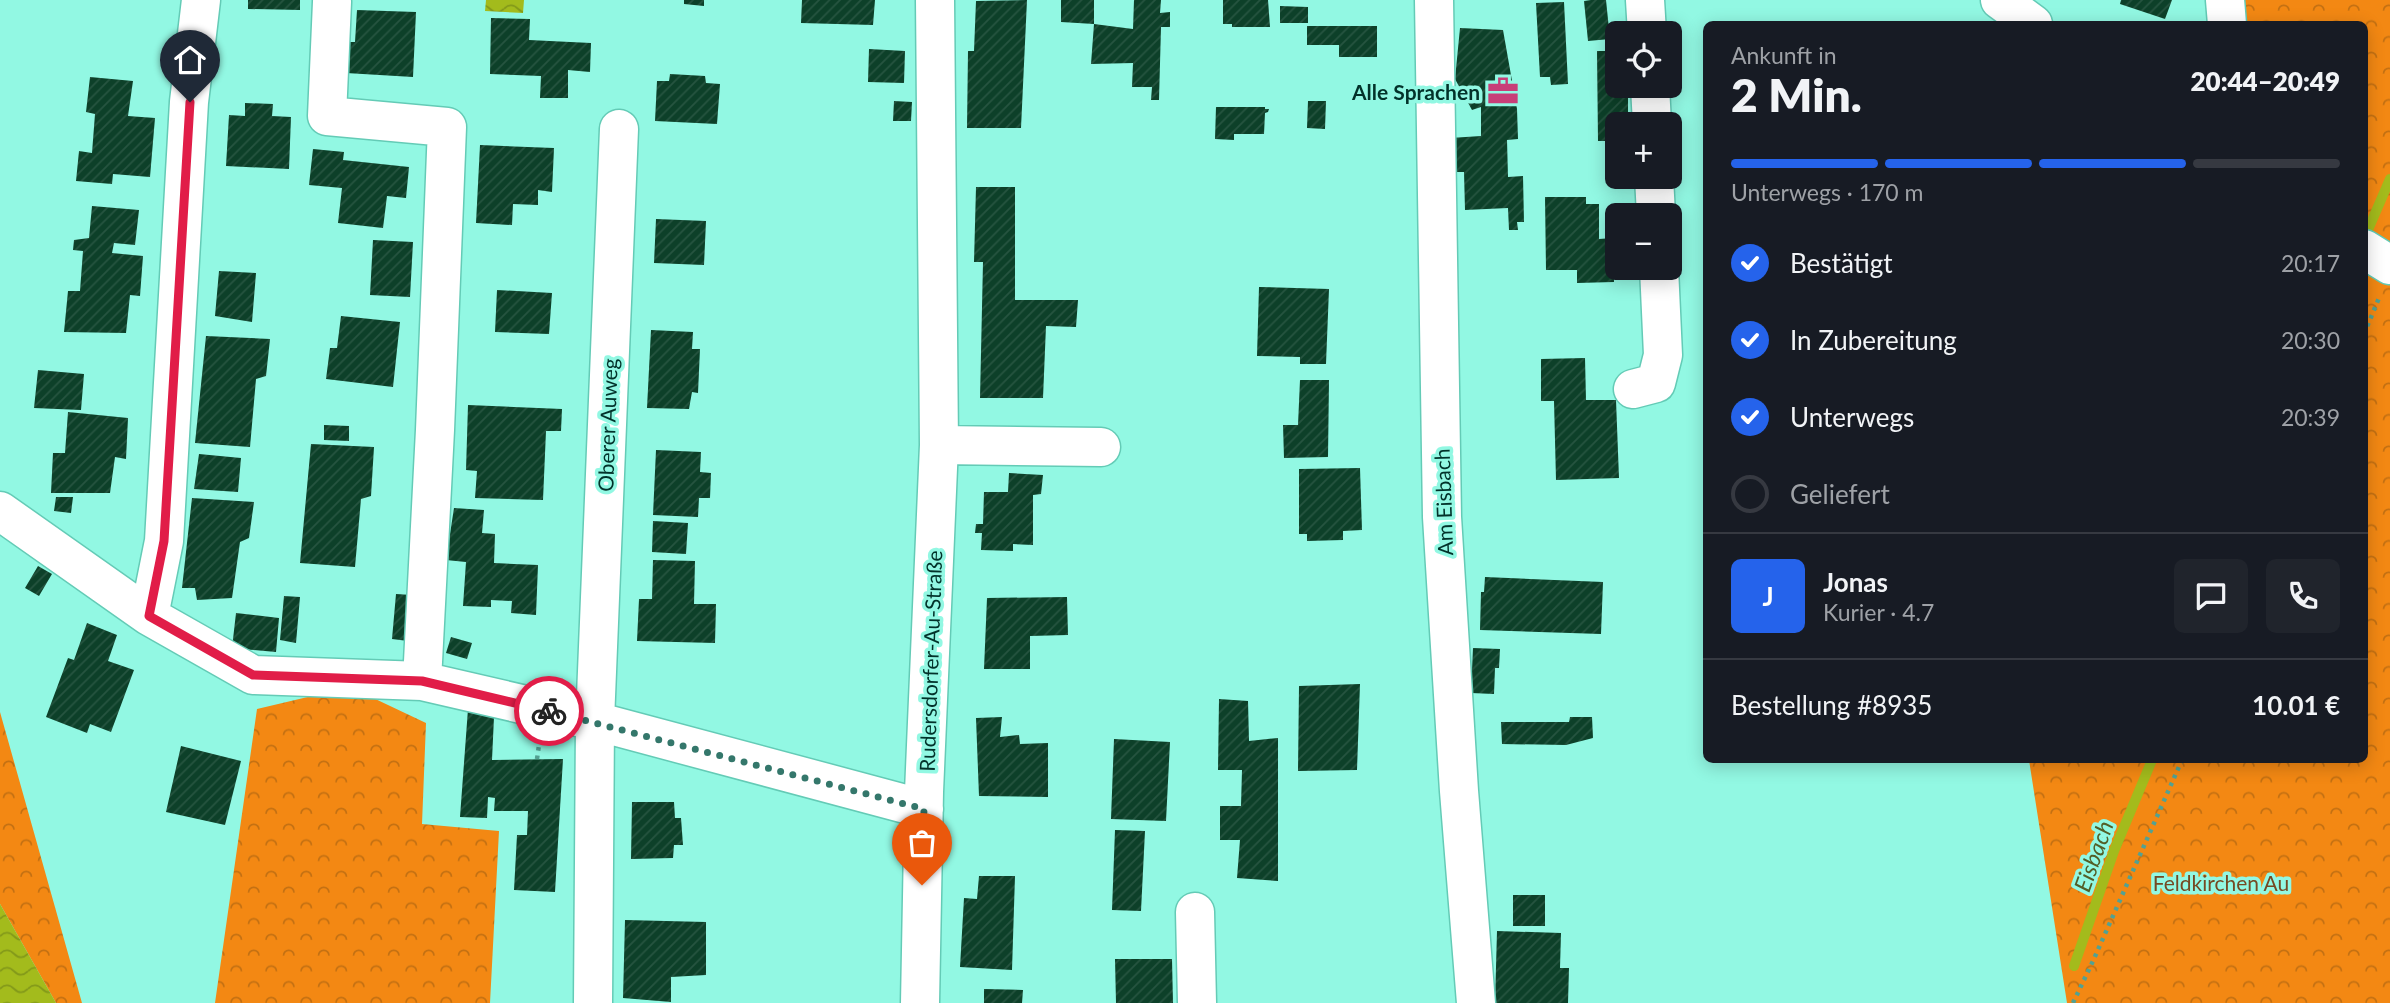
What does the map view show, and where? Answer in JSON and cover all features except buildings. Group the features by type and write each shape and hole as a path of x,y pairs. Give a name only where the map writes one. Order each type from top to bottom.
{"street":[{"path":"149,616 164,541 190,102 201,0"},
{"name":"Rudersdorfer-Au-Straße","path":"920,1003 924,809 939,445 935,0"},
{"name":"Am Eisbach","path":"1434,0 1442,517 1476,1003"},
{"path":"1645,0 1646,21"},
{"path":"2000,0 2029,21"},
{"path":"2225,0 2227,21"},
{"path":"332,2 327,116 447,127 422,681"},
{"name":"Oberer Auweg","path":"593,1003 596,721 619,129"},
{"path":"1633,390 1656,383 1663,355 1660,280"},
{"path":"939,445 1101,447"},
{"path":"0,511 149,616 253,675 422,681 596,721 924,809"},
{"path":"1195,912 1197,1003"}],"path":[{"path":"2073,1003 2181,763"}],"green space":[{"name":"Feldkirchen Au","path":"2245,0 2390,0 2390,1003 2067,1003 2029,763 2368,763 2368,21 2245,21"},
{"path":"350,687 426,723 422,824 499,831 490,1003 215,1003 257,709"},
{"path":"0,712 82,1003 56,1003 0,904"}],"water":[{"path":"486,0 524,0 523,13 485,11"},
{"path":"0,904 56,1003 0,1003"}],"waterway":[{"name":"Eisbach","path":"2368,230 2390,179"},
{"name":"Eisbach","path":"2074,966 2114,851 2151,763"}],"way so far":[{"path":"549,711 596,721 924,809 922,885"}],"place":[{"name":"Alle Sprachen","path":"1503,91"}],"route":[{"path":"190,102 164,541 149,616 253,675 422,681 549,711"}]}
